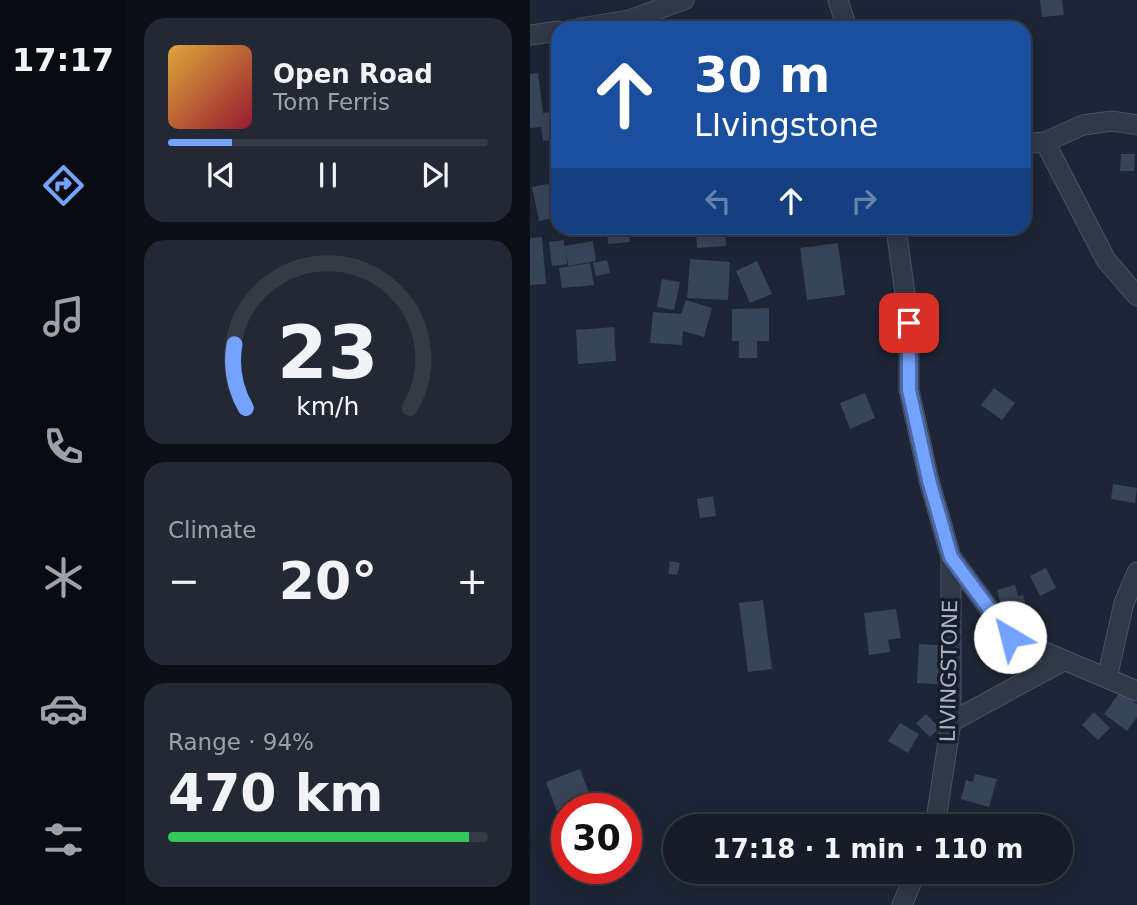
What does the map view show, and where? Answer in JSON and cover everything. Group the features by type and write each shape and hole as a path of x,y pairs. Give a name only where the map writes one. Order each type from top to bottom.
{"street":[{"path":"623,21 684,0"},
{"path":"838,0 845,21"},
{"path":"530,35 551,32"},
{"path":"1031,143 1045,142 1083,125 1112,121 1137,125"},
{"path":"1045,142 1106,260 1137,296"},
{"name":"LIVINGSTONE","path":"897,235 909,323 909,390 929,480 951,557 951,722 937,814"},
{"path":"951,557 1010,637 1137,691"},
{"path":"1107,678 1124,603 1137,572"},
{"path":"951,722 1064,660"},
{"path":"902,905 911,884"}],"building":[{"path":"1040,0 1062,0 1064,15 1042,17"},
{"path":"538,73 543,113 551,112 551,140 543,141 541,127 530,128 530,74"},
{"path":"1121,154 1135,154 1134,171 1120,171"},
{"path":"551,183 551,218 539,221 532,187"},
{"path":"607,235 629,235 630,242 608,244"},
{"path":"696,235 725,235 726,246 697,248"},
{"path":"542,237 546,284 530,285 530,238"},
{"path":"564,240 564,246 593,241 596,261 568,266 566,250 567,264 552,266 549,242"},
{"path":"838,243 845,295 807,300 800,248"},
{"path":"690,259 730,262 728,300 687,298"},
{"path":"607,260 610,273 596,276 593,263"},
{"path":"757,261 772,294 750,303 736,271"},
{"path":"590,263 594,285 562,288 559,268"},
{"path":"662,279 680,282 674,310 657,307"},
{"path":"686,300 712,308 704,337 683,331 682,345 650,343 653,312 681,314"},
{"path":"769,308 769,341 757,341 757,358 739,358 739,341 732,341 732,309"},
{"path":"614,327 616,361 578,364 576,330"},
{"path":"994,388 1015,403 1002,420 981,405"},
{"path":"865,393 875,418 850,429 840,403"},
{"path":"1113,484 1137,488 1135,503 1111,499"},
{"path":"713,496 716,516 700,518 697,499"},
{"path":"670,561 680,563 677,575 668,574"},
{"path":"1046,568 1056,588 1040,596 1030,576"},
{"path":"1015,585 1018,596 1023,595 1026,605 1018,607 1016,602 1013,603 1014,609 1007,611 1005,605 1001,606 997,590"},
{"path":"763,600 772,669 748,672 739,603"},
{"path":"896,609 901,638 888,640 890,652 869,655 864,613"},
{"path":"919,644 954,646 952,685 917,683"},
{"path":"1120,692 1137,704 1137,717 1127,731 1104,714"},
{"path":"1094,712 1110,728 1098,740 1082,725"},
{"path":"926,714 940,728 930,737 916,723"},
{"path":"900,723 919,734 908,753 888,741"},
{"path":"580,769 589,793 551,793 551,795 546,782"},
{"path":"975,774 997,779 989,807 961,799 966,780 973,782"},
{"path":"930,812 930,814 886,814"}],"route":[{"path":"909,323 909,390 929,480 951,557 1010,637"}]}
